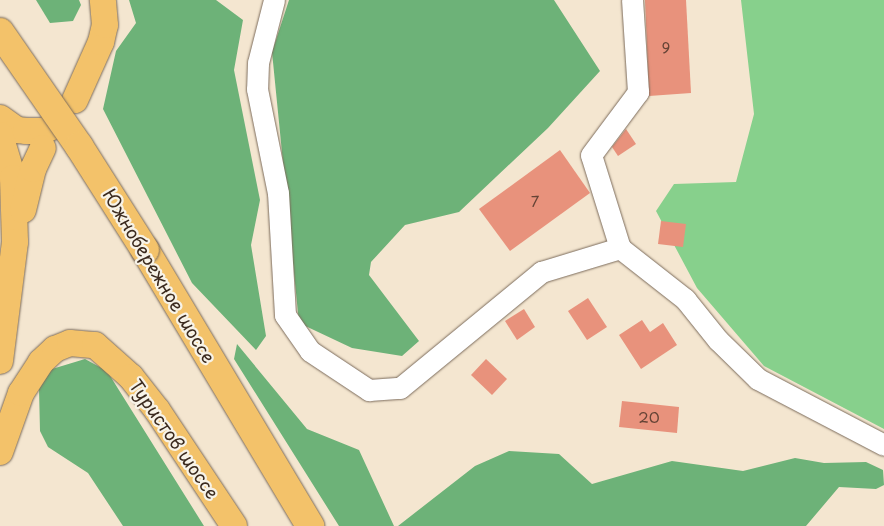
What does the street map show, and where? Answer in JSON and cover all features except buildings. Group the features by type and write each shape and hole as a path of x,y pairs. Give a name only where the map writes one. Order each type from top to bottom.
{"highway":[{"name":"Южнобережное шоссе","path":"0,32 79,146 295,526"},
{"name":"Южнобережное шоссе","path":"0,57 139,253 310,526"}],"main road":[{"path":"75,100 101,42 105,25 103,0"},
{"path":"0,118 17,130 26,131 43,131 60,122"},
{"path":"0,135 13,178 15,242"},
{"path":"0,361 15,242 33,169 43,148"},
{"name":"Туристов шоссе","path":"0,452 21,393 41,362 55,349 70,343 95,345 112,357 152,404 234,526"}],"street":[{"path":"274,0 258,63 256,89 278,193 286,315 310,351 369,390 400,388 542,272 620,248"},
{"path":"632,0 638,92 591,155 620,248 685,299 718,340 758,379 884,445"}],"green space":[{"path":"36,0 79,0 81,5 73,21 50,23"},
{"path":"129,0 216,0 243,20 234,70 260,200 251,245 266,336 256,350 192,283 103,109 116,51 136,23"},
{"path":"289,0 554,0 600,71 548,128 459,212 405,225 371,262 369,275 419,341 402,356 352,348 299,323 272,52"},
{"path":"741,0 884,0 884,429 764,366 697,288 656,211 674,184 736,182 754,114"},
{"path":"237,344 307,429 359,450 394,526 339,526 234,359"},
{"path":"85,359 107,371 204,526 123,526 88,473 48,447 40,431 39,389 52,369"},
{"path":"509,451 559,454 592,484 672,461 743,471 795,458 824,463 866,462 883,470 884,485 876,489 839,487 806,526 398,526 475,466"}]}
